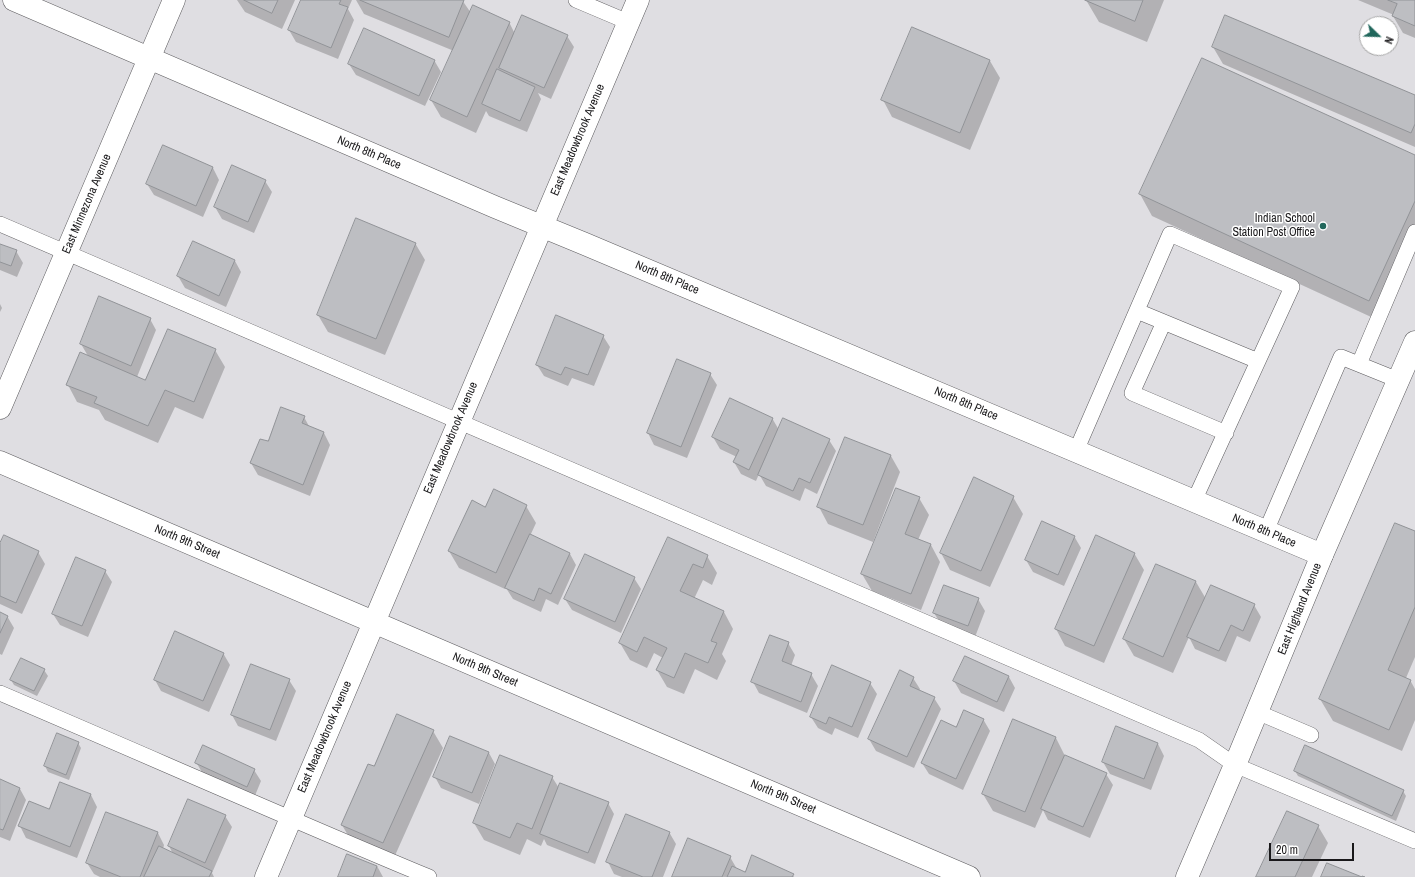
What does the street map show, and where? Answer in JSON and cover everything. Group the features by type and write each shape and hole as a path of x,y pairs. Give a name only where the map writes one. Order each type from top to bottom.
{"street":[{"name":"North 8th Place","path":"14,0 541,226 1322,555"},
{"name":"East Minnezona Avenue","path":"0,408 174,0"},
{"name":"East Meadowbrook Avenue","path":"266,877 458,421 638,0"},
{"name":"East Highland Avenue","path":"1187,877 1236,765 1322,555 1415,342"},
{"name":"North 9th Street","path":"0,462 969,877"}],"lane":[{"path":"576,0 628,22"},
{"path":"0,224 1199,740 1236,765 1415,841"},
{"path":"1359,364 1415,232"},
{"path":"1076,451 1170,234 1292,287 1194,501"},
{"path":"1137,311 1258,361"},
{"path":"1164,322 1132,393 1226,432"},
{"path":"1266,531 1341,357 1398,380"},
{"path":"0,693 290,819 429,877"},
{"path":"1258,712 1311,735"}],"building":[{"path":"244,0 278,0 272,13"},
{"path":"301,0 341,0 339,4 348,7 331,48 288,30"},
{"path":"360,0 464,0 449,37"},
{"path":"1085,0 1143,0 1135,21"},
{"path":"1388,0 1415,0 1415,26 1399,19 1399,16 1392,16 1397,4"},
{"path":"473,5 510,22 467,117 430,100"},
{"path":"522,15 568,35 544,88 499,68"},
{"path":"1225,15 1415,95 1415,124 1411,133 1212,47"},
{"path":"912,27 990,60 960,133 881,100"},
{"path":"364,28 435,60 419,96 348,64"},
{"path":"1202,58 1415,155 1415,201 1369,301 1139,194"},
{"path":"497,69 535,87 520,121 482,104"},
{"path":"163,145 213,167 196,206 146,184"},
{"path":"232,165 266,180 248,222 214,207"},
{"path":"356,218 416,243 376,339 317,315"},
{"path":"193,241 235,260 219,296 177,276"},
{"path":"0,244 17,250 11,266 0,262"},
{"path":"99,296 151,318 131,366 80,344"},
{"path":"556,315 604,335 588,375 565,367 561,375 536,365"},
{"path":"168,329 216,349 194,402 165,390 148,426 94,403 97,397 66,385 80,352 145,380"},
{"path":"677,359 711,373 681,447 647,433"},
{"path":"730,398 773,418 749,470 733,462 739,450 712,437"},
{"path":"281,407 305,416 302,423 324,432 303,485 250,463 260,439 268,441"},
{"path":"783,418 830,439 810,483 799,478 793,491 758,475"},
{"path":"845,437 891,455 863,525 817,507"},
{"path":"974,477 1014,496 981,571 940,553"},
{"path":"896,488 920,497 905,534 931,544 911,594 861,574"},
{"path":"494,489 527,505 496,573 448,551 472,500 485,507"},
{"path":"1042,521 1075,536 1058,575 1025,560"},
{"path":"1395,523 1415,531 1415,607 1388,670 1411,680 1389,730 1319,699"},
{"path":"530,534 570,553 551,594 539,588 534,601 505,588"},
{"path":"4,535 39,551 16,603 0,596 0,543"},
{"path":"1096,535 1135,553 1094,646 1055,629"},
{"path":"668,537 708,555 703,568 693,564 680,591 724,611 711,641 717,643 708,663 685,653 674,678 656,670 667,648 644,637 637,652 619,643"},
{"path":"585,554 635,577 615,622 564,599"},
{"path":"76,557 106,570 82,626 52,614"},
{"path":"1156,564 1196,581 1163,657 1123,639"},
{"path":"944,585 979,598 968,626 933,613"},
{"path":"1211,585 1255,604 1243,631 1231,625 1219,651 1187,637"},
{"path":"0,612 8,616 0,633"},
{"path":"175,631 224,653 203,701 154,680"},
{"path":"770,635 789,642 782,661 812,673 801,702 751,682"},
{"path":"965,656 1009,676 997,702 953,681"},
{"path":"21,658 45,669 34,691 10,680"},
{"path":"251,664 290,679 270,730 231,715"},
{"path":"832,665 871,682 852,727 829,717 826,724 810,717"},
{"path":"900,670 914,677 910,686 935,697 907,757 868,739"},
{"path":"964,710 984,719 956,779 921,763 941,720 956,727"},
{"path":"397,714 434,730 383,843 341,825 368,764 374,766"},
{"path":"1013,719 1056,737 1025,812 982,794"},
{"path":"1116,726 1158,743 1144,779 1102,762"},
{"path":"57,733 79,742 66,775 44,766"},
{"path":"450,736 489,752 472,793 433,777"},
{"path":"203,745 255,769 247,787 195,763"},
{"path":"1305,745 1404,790 1392,816 1294,771"},
{"path":"500,755 553,776 532,829 517,823 510,838 473,823"},
{"path":"1065,755 1107,773 1083,827 1041,809"},
{"path":"0,779 20,788 3,830 0,829"},
{"path":"60,782 91,794 70,847 18,826 29,801 49,809"},
{"path":"560,783 609,802 588,853 540,834"},
{"path":"188,799 226,815 205,863 168,846"},
{"path":"1287,811 1319,825 1295,877 1256,877"},
{"path":"106,812 158,832 140,877 121,877 86,863"},
{"path":"626,814 670,832 652,877 643,877 606,862"},
{"path":"688,838 731,856 722,877 672,877"},
{"path":"159,846 212,871 209,877 144,877"},
{"path":"347,854 377,866 373,877 338,877"},
{"path":"752,855 794,874 792,877 727,877 732,866 745,872"},
{"path":"1327,863 1362,877 1321,877"}],"place":[{"name":"Indian School Station Post Office","path":"1323,226"}]}
